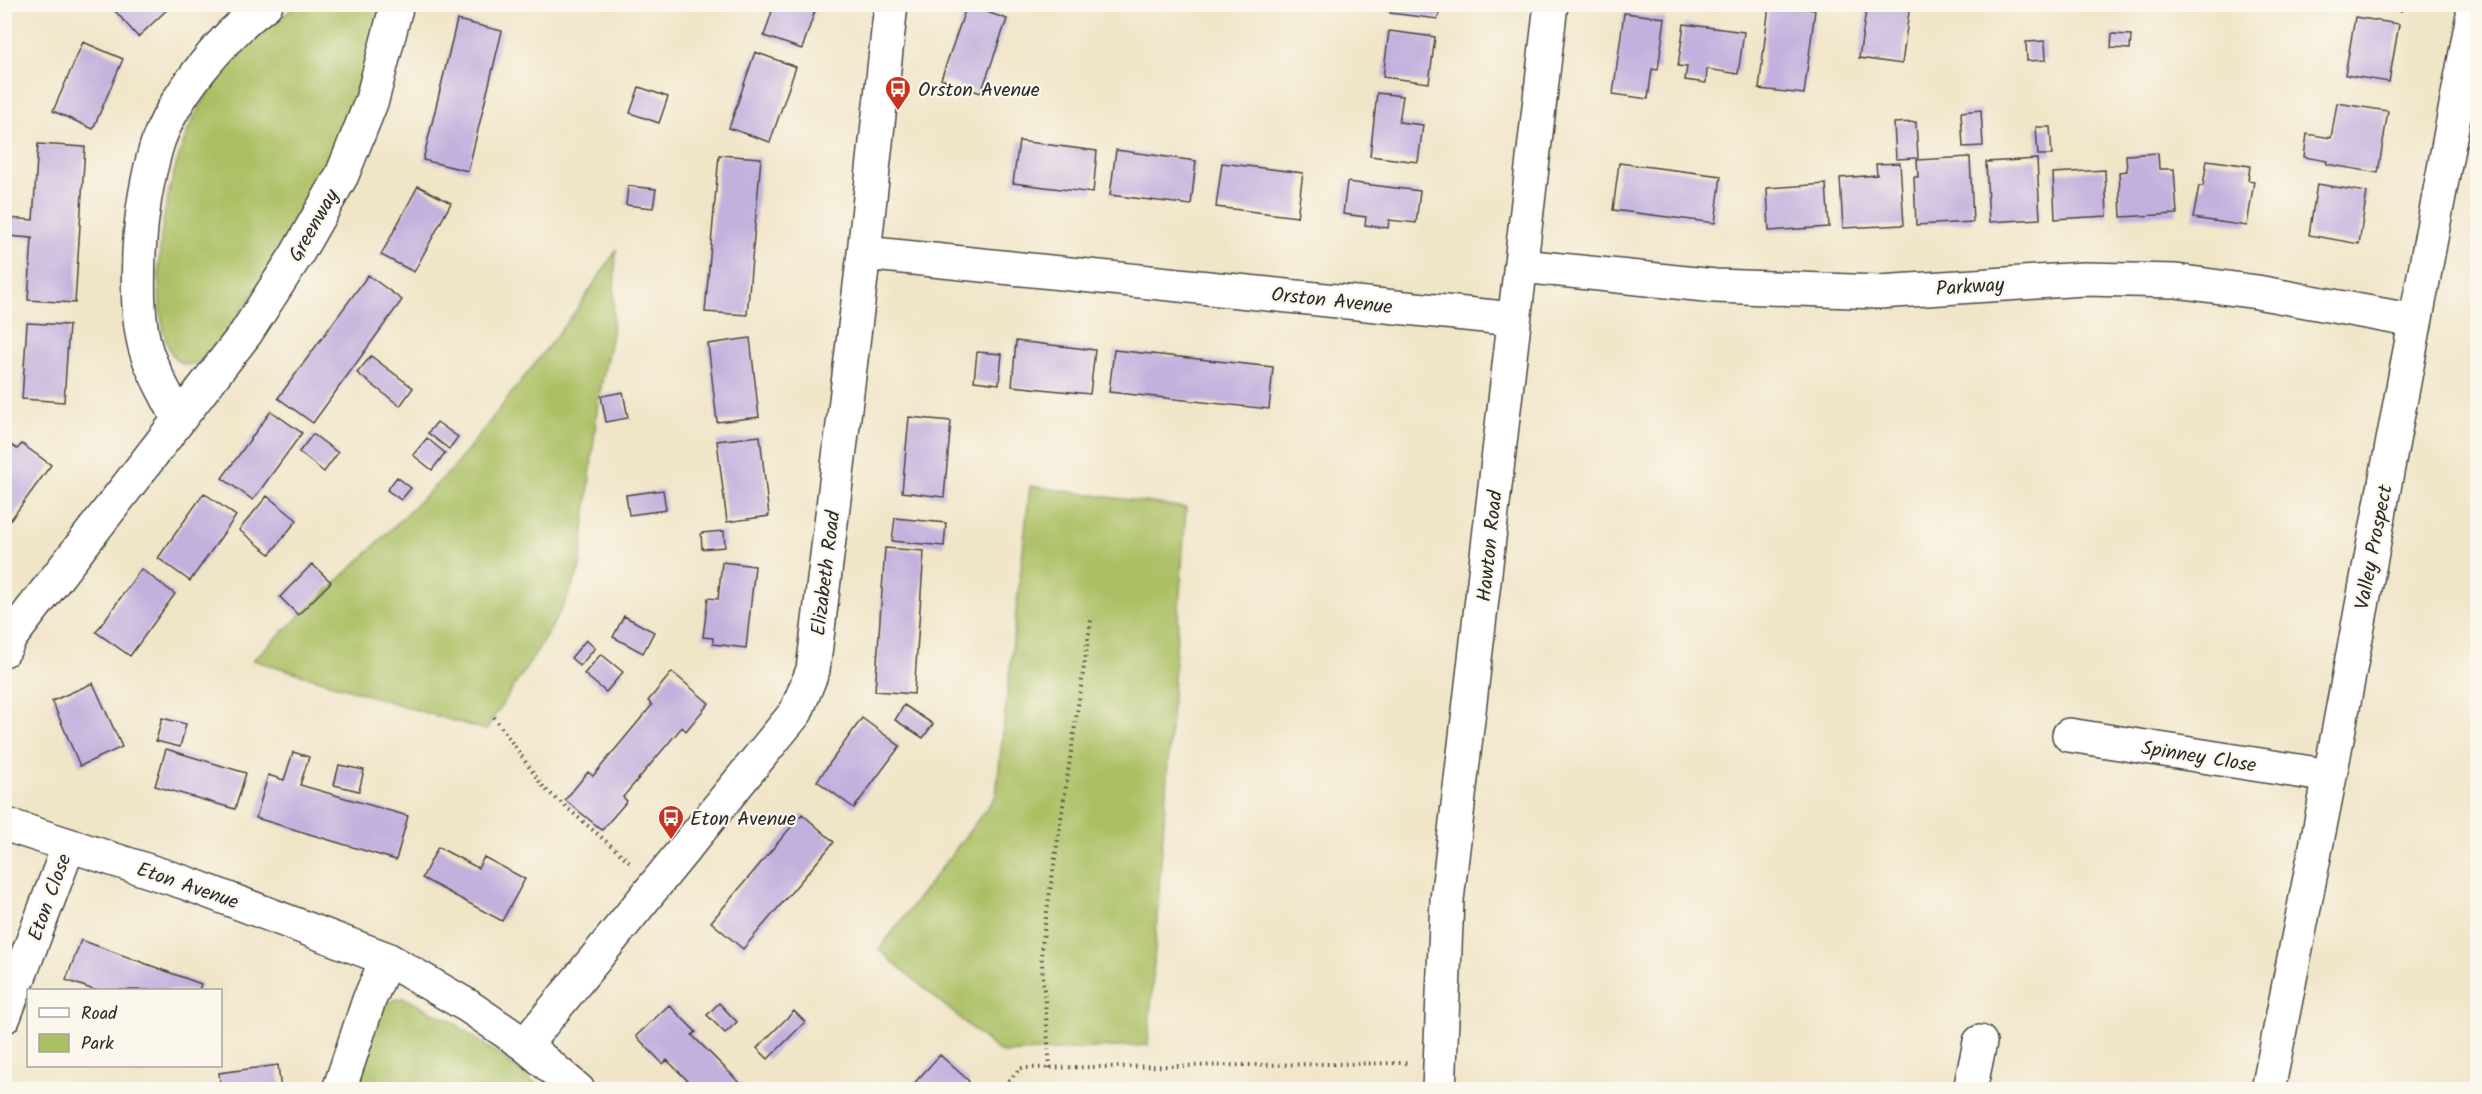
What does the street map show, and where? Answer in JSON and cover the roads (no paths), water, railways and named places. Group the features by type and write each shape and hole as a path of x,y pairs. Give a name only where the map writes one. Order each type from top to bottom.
{"street":[{"path":"178,418 146,349 137,292 140,231 146,191 156,146 198,72 235,30 266,4"},
{"name":"Greenway","path":"4,650 10,638 246,333 297,254 342,175 372,100 397,4"},
{"name":"Elizabeth Road","path":"525,1045 796,712 813,670 864,253 891,4"},
{"name":"Hawton Road","path":"1440,1076 1447,900 1551,4"},
{"name":"Valley Prospect","path":"2268,1089 2330,776 2415,321 2470,73 2475,4"},
{"name":"Orston Avenue","path":"864,253 1514,319"},
{"name":"Parkway","path":"1522,266 1715,286 1879,292 2084,279 2176,281 2257,292 2415,321"},
{"name":"Spinney Close","path":"2069,735 2330,776"},
{"name":"Eton Avenue","path":"4,824 186,883 387,959 468,1006 525,1045 578,1089"},
{"name":"Eton Close","path":"4,1017 69,845"},
{"path":"339,1089 369,1000 387,959"},
{"path":"1970,1089 1980,1042"}],"place":[{"name":"Orston Avenue","path":"898,112"},
{"name":"Eton Avenue","path":"671,841"}]}
